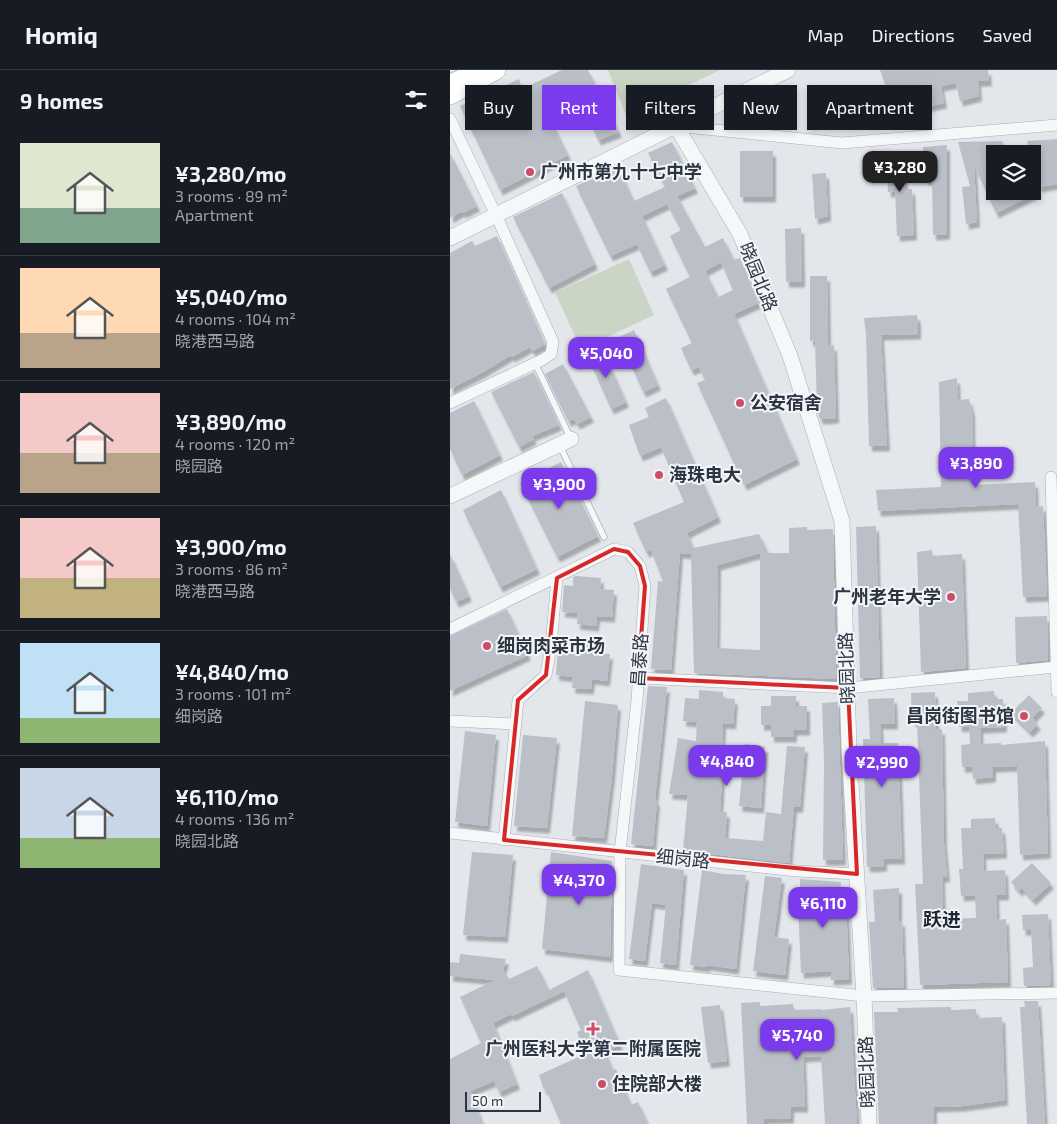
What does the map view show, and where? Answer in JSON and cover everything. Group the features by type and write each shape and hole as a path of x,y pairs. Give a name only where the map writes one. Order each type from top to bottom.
{"highway":[{"path":"450,85 481,70"}],"main road":[{"path":"450,95 496,70"}],"street":[{"path":"714,107 788,70"},
{"path":"450,119 496,215 553,342 550,354 535,363 450,403"},
{"path":"714,130 842,143 1057,125"},
{"path":"450,238 668,130"},
{"name":"晓园北路","path":"678,130 740,234 790,356 842,521 848,688 864,996 868,1124"},
{"path":"450,496 565,442"},
{"path":"1051,477 1057,692"},
{"name":"昌泰路","path":"450,630 614,549 628,552 640,566 645,586 638,678 620,852 619,970 864,996"},
{"path":"504,840 518,700 546,675 551,646 557,578"},
{"path":"638,678 848,688 1056,667"},
{"path":"450,721 516,724"},
{"name":"细岗路","path":"450,833 798,872 857,874"},
{"path":"864,996 1057,993"}],"lane":[{"path":"535,363 604,537"}],"highlighted area":[{"path":"614,549 628,552 640,566 645,586 638,678 848,688 857,874 504,840 518,700 546,675 557,578"}],"green space":[{"path":"608,70 720,70 689,85 626,85 626,115 616,90 616,85 614,85"},
{"path":"629,259 654,315 581,349 555,293"}],"building":[{"path":"562,70 588,70 596,85 542,85 542,130 556,130 568,155 500,190 471,130 532,130 532,85 530,85"},
{"path":"880,70 988,70 989,81 978,81 979,96 960,101 956,83 941,86 944,103 932,106 932,85 885,85"},
{"path":"519,79 521,85 506,85"},
{"path":"465,104 465,116 460,106"},
{"path":"616,126 619,132 598,140 594,130 616,130"},
{"path":"1057,139 1057,184 1041,187 1041,145 1028,145 1027,141"},
{"path":"1002,141 1004,145 986,145 986,191 974,165 977,222 966,224 962,187 970,186 958,142"},
{"path":"672,142 695,188 677,196 705,247 723,238 734,260 740,258 758,303 734,314 797,459 744,485 697,383 705,380 699,367 691,370 681,348 692,343 666,289 690,277 670,236 681,230 667,204 642,216 665,265 650,272 637,244 610,256 576,186 618,167 634,201 665,187 648,153","holes":["721,262 733,290 718,297 705,271"]},
{"path":"947,145 947,234 933,235 932,180 925,180 923,147"},
{"path":"740,151 773,151 773,197 740,197"},
{"path":"903,151 905,189 912,189 914,235 897,236 895,191 888,192 886,152"},
{"path":"450,153 477,206 463,213 462,211 450,218"},
{"path":"826,173 828,216 815,219 812,174"},
{"path":"562,193 595,264 549,288 513,217"},
{"path":"990,200 1022,200 996,213"},
{"path":"801,228 802,282 786,282 785,229"},
{"path":"497,236 545,344 532,351 530,347 512,357 511,355 450,389 450,253 472,241 475,246"},
{"path":"810,276 827,276 828,346 834,345 836,418 820,419 817,410 815,340 810,341"},
{"path":"917,315 918,334 881,335 887,446 869,446 864,318"},
{"path":"634,330 658,385 643,392 619,337"},
{"path":"602,348 626,402 611,409 587,355"},
{"path":"563,364 591,417 577,424 574,419 568,421 545,374"},
{"path":"534,372 559,425 532,436 534,439 519,447 491,392"},
{"path":"957,378 958,400 969,399 972,411 973,485 1035,482 1036,507 1043,506 1047,596 1023,597 1018,504 878,511 876,490 941,487 939,382"},
{"path":"666,398 718,517 687,533 693,548 759,534 768,553 789,553 789,528 807,527 807,530 833,529 836,679 694,673 691,554 680,553 671,670 651,669 658,581 663,582 651,550 646,552 633,523 684,502 661,447 640,456 629,425 649,417 645,408","holes":["760,553 760,650 717,648 718,565"]},
{"path":"474,401 500,455 462,475 450,449 450,413"},
{"path":"561,462 598,536 557,557 520,483"},
{"path":"501,490 537,569 500,587 463,510"},
{"path":"876,526 880,677 860,678 856,527"},
{"path":"932,550 933,556 962,554 966,668 921,672 917,552"},
{"path":"450,554 469,596 456,602 450,589"},
{"path":"573,577 601,578 600,589 614,590 612,617 597,616 596,626 577,624 578,613 562,612 564,585 573,586"},
{"name":"细岗肉菜市场","path":"507,609 528,655 450,691 450,636"},
{"path":"1047,616 1048,660 1016,663 1015,617"},
{"path":"569,639 596,642 595,653 610,654 607,681 592,679 591,689 572,688 573,677 556,675 558,648 568,649"},
{"path":"648,686 667,687 655,800 657,801 653,846 631,844"},
{"path":"699,690 723,692 723,698 735,699 733,724 723,723 722,742 724,743 720,812 727,812 725,838 763,841 766,812 781,814 787,746 805,747 800,807 794,807 789,863 683,851 688,795 669,794 678,738 696,741 697,722 683,721 685,698 699,699"},
{"path":"994,691 995,699 1003,699 1004,727 980,728 981,744 1001,743 1001,745 1045,741 1048,853 1020,855 1017,766 993,767 993,777 973,779 972,767 962,767 961,745 970,744 969,726 959,727 957,701 968,701 968,693"},
{"path":"935,692 936,729 942,729 944,844 947,877 942,877 943,919 976,918 975,895 961,896 959,869 963,869 961,828 971,828 971,819 995,818 996,828 1002,828 1004,853 983,854 984,871 1005,870 1006,895 996,895 997,920 1006,919 1008,982 920,985 915,884 923,884 917,721 912,721 911,693"},
{"name":"昌岗街图书馆","path":"1029,695 1042,708 1032,718 1038,724 1030,732 1011,713"},
{"path":"771,696 796,696 796,706 807,706 807,730 794,730 794,737 771,737 771,725 761,725 761,706 771,706"},
{"path":"894,698 895,724 880,724 881,743 898,743 902,859 884,859 884,866 867,867 863,739 870,739 868,699"},
{"path":"585,701 618,705 604,838 572,836"},
{"path":"838,702 843,860 823,860 824,762 822,703"},
{"path":"465,731 496,735 487,826 455,822"},
{"path":"523,735 557,738 547,828 514,826"},
{"path":"745,744 765,747 761,808 739,806"},
{"path":"472,852 513,855 505,937 463,935"},
{"path":"551,852 612,861 610,957 542,949"},
{"path":"1032,863 1051,883 1033,900 1022,888 1019,891 1011,882"},
{"path":"641,864 684,870 676,965 660,963 666,905 652,903 645,961 629,959"},
{"path":"702,870 746,875 736,969 690,965"},
{"path":"765,876 782,878 774,937 789,939 785,975 753,971"},
{"path":"800,879 841,882 839,902 846,901 849,979 831,980 831,971 801,973 798,906 800,906"},
{"path":"899,888 899,921 902,921 904,988 873,988 869,922 875,922 873,890"},
{"path":"1048,914 1051,985 1024,986 1023,968 1033,967 1031,930 1023,930 1022,915"},
{"path":"460,954 506,959 503,970 509,979 537,966 549,990 588,970 620,1045 605,1052 613,1070 616,1069 631,1105 638,1102 648,1124 561,1124 546,1089 544,1090 539,1075 585,1054 577,1032 581,1030 564,991 493,1023 517,1084 499,1092 494,1081 470,1091 483,1124 450,1124 450,1059 481,1043 460,997 495,980 450,976 450,962 459,963"},
{"path":"1024,1001 1038,1001 1045,1124 1027,1124 1020,1007 1025,1007"},
{"path":"760,1002 760,1006 793,1004 794,1010 850,1007 857,1124 825,1124 821,1056 803,1057 805,1107 791,1107 791,1118 764,1119 764,1124 747,1124 741,1003"},
{"path":"720,1005 727,1061 708,1063 701,1007"},
{"path":"951,1007 951,1010 976,1009 977,1018 1002,1017 1005,1100 963,1106 934,1107 934,1124 879,1124 874,1012 898,1012 897,1008"}],"place":[{"name":"广州市第九十七中学","path":"530,172"},
{"name":"公安宿舍","path":"740,403"},
{"name":"海珠电大","path":"659,475"},
{"name":"广州老年大学","path":"951,597"},
{"name":"细岗肉菜市场","path":"487,646"},
{"name":"昌岗街图书馆","path":"1024,716"},
{"name":"广州医科大学第二附属医院","path":"593,1029"},
{"name":"住院部大楼","path":"602,1084"}],"district":[{"name":"跃进","path":"942,919"}]}
